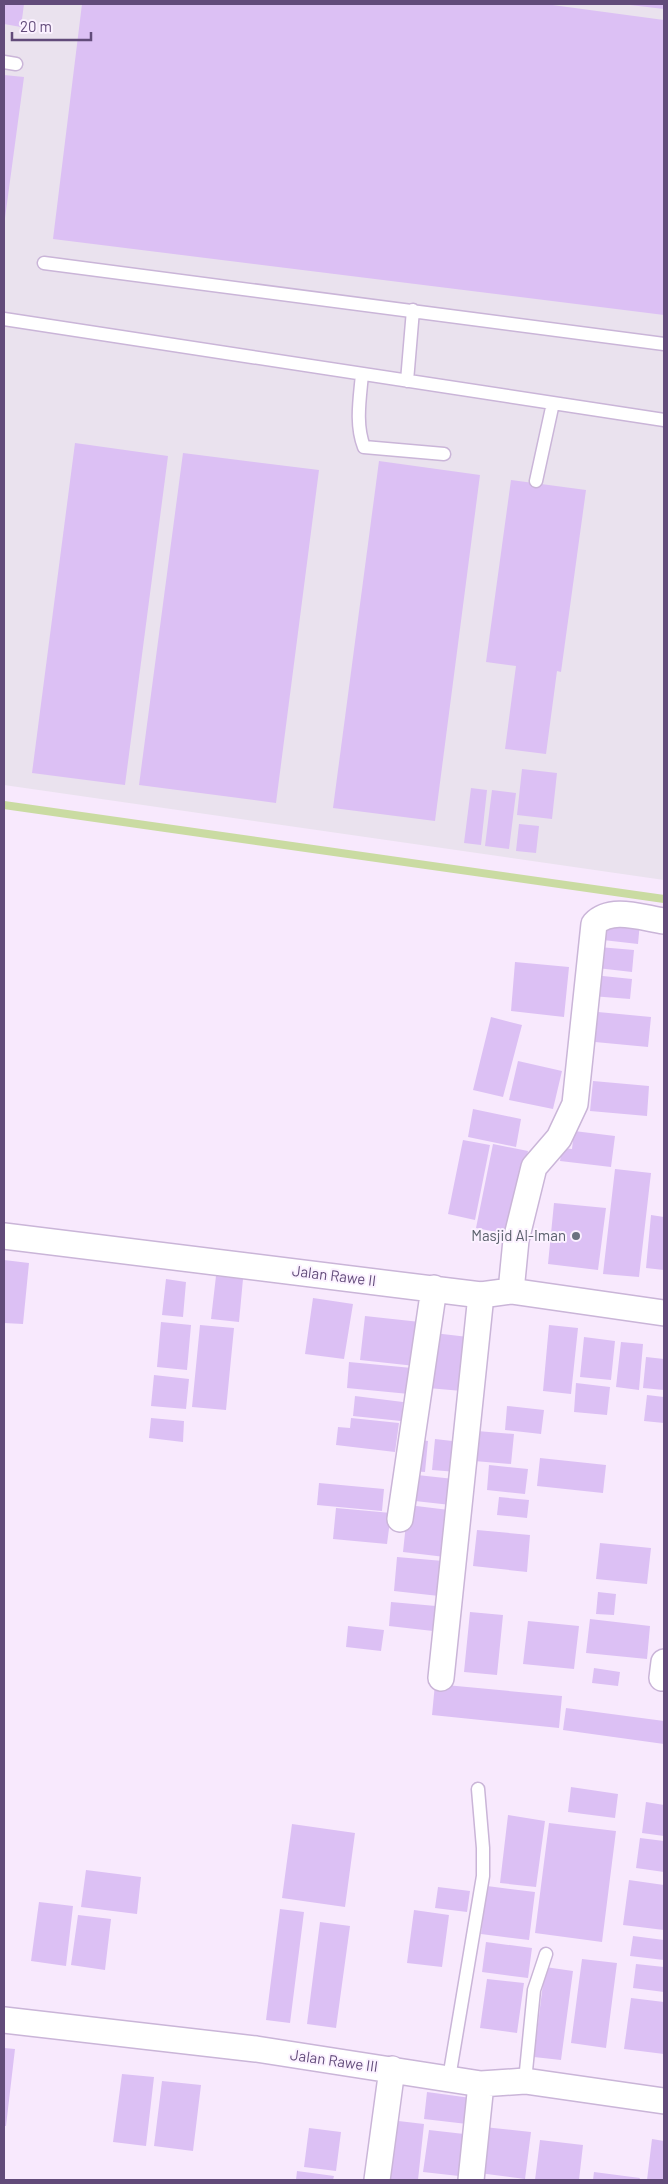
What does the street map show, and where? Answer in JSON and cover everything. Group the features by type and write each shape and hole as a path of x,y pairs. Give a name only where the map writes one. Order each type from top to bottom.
{"street":[{"path":"511,1291 516,1240 534,1167 559,1138 575,1104 594,924 601,916 612,914 664,921"},
{"name":"Jalan Rawe II","path":"4,1236 481,1295 511,1291 664,1313"},
{"path":"400,1519 434,1288"},
{"path":"441,1678 481,1295"},
{"name":"Jalan Rawe III","path":"4,2020 256,2049 481,2084 525,2081 664,2101"},
{"path":"377,2180 392,2069"},
{"path":"470,2180 481,2084"}],"lane":[{"path":"44,262 664,344"},
{"path":"407,381 413,310"},
{"path":"4,319 664,420"},
{"path":"362,374 358,421 359,435 364,447 444,454"},
{"path":"536,481 553,403"},
{"path":"449,2078 483,1876 483,1848 478,1789"},
{"path":"525,2081 534,1990 546,1954"}],"shaded area":[{"path":"4,4 664,4 664,880 4,785"}],"building":[{"path":"4,4 24,4 21,27 4,24"},
{"path":"82,4 545,4 664,20 664,315 53,239"},
{"path":"664,4 664,9 630,5"},
{"path":"4,75 24,77 5,218 4,217"},
{"path":"75,443 168,456 125,785 32,773"},
{"path":"183,453 319,470 276,803 139,785"},
{"path":"379,461 480,475 435,821 333,808"},
{"path":"511,480 586,490 561,672 557,671 546,754 505,749 516,666 486,662"},
{"path":"522,769 557,773 552,819 517,815"},
{"path":"471,788 487,790 481,845 464,843"},
{"path":"492,790 516,793 509,849 485,846"},
{"path":"519,824 539,826 536,853 516,851"},
{"path":"604,918 640,922 638,944 603,940"},
{"path":"599,947 634,950 632,972 597,968"},
{"path":"515,962 569,967 564,1017 511,1011"},
{"path":"593,975 632,979 630,999 591,996"},
{"path":"598,1012 651,1017 648,1047 595,1042"},
{"path":"491,1017 522,1025 503,1097 473,1090"},
{"path":"518,1061 562,1071 553,1109 509,1100"},
{"path":"593,1081 649,1086 647,1116 590,1111"},
{"path":"473,1109 521,1119 516,1147 468,1137"},
{"path":"574,1131 615,1136 611,1167 560,1161 562,1148 572,1149"},
{"path":"463,1140 490,1145 475,1220 448,1214"},
{"path":"493,1144 528,1151 511,1235 476,1228"},
{"path":"615,1169 651,1173 639,1277 603,1274"},
{"name":"Masjid Al-Iman","path":"554,1203 606,1208 598,1270 548,1264"},
{"path":"651,1215 664,1217 664,1270 646,1268"},
{"path":"4,1260 29,1263 23,1324 4,1323"},
{"path":"216,1276 243,1279 239,1322 211,1319"},
{"path":"166,1279 186,1282 183,1317 162,1315"},
{"path":"313,1298 353,1304 344,1359 305,1354"},
{"path":"365,1316 420,1322 415,1366 360,1360"},
{"path":"161,1322 191,1325 187,1370 157,1367"},
{"path":"200,1325 234,1328 226,1410 192,1407"},
{"path":"549,1325 578,1328 571,1394 543,1391"},
{"path":"434,1333 468,1337 462,1391 428,1388"},
{"path":"584,1337 615,1341 611,1380 580,1377"},
{"path":"621,1342 643,1344 639,1390 616,1387"},
{"path":"646,1357 664,1359 664,1390 643,1388"},
{"path":"349,1362 412,1368 409,1394 347,1388"},
{"path":"154,1375 189,1379 186,1409 151,1406"},
{"path":"576,1383 610,1387 607,1415 574,1412"},
{"path":"647,1395 664,1397 664,1423 644,1421"},
{"path":"355,1396 403,1402 401,1421 353,1416"},
{"path":"507,1406 544,1410 541,1434 505,1430"},
{"path":"151,1418 184,1421 183,1442 149,1438"},
{"path":"351,1418 399,1423 395,1452 336,1445 338,1427 350,1428"},
{"path":"477,1431 514,1434 511,1464 474,1461"},
{"path":"414,1439 428,1441 425,1472 411,1471"},
{"path":"435,1439 461,1442 457,1472 432,1470"},
{"path":"540,1458 606,1465 603,1493 537,1486"},
{"path":"489,1465 528,1469 525,1494 487,1490"},
{"path":"408,1474 454,1479 451,1505 406,1500"},
{"path":"319,1483 384,1489 382,1511 317,1505"},
{"path":"499,1497 529,1500 527,1518 497,1515"},
{"path":"408,1505 449,1510 445,1557 403,1552"},
{"path":"336,1508 391,1513 387,1544 333,1539"},
{"path":"477,1530 530,1535 527,1572 473,1566"},
{"path":"600,1543 651,1548 647,1584 596,1579"},
{"path":"397,1557 443,1561 439,1596 394,1591"},
{"path":"598,1592 616,1594 614,1615 596,1614"},
{"path":"391,1602 436,1606 433,1631 389,1626"},
{"path":"470,1612 503,1615 497,1675 464,1672"},
{"path":"590,1619 650,1626 647,1659 586,1653"},
{"path":"528,1621 579,1626 574,1669 523,1664"},
{"path":"348,1626 384,1630 381,1651 346,1647"},
{"path":"594,1668 620,1672 618,1686 592,1683"},
{"path":"435,1684 562,1696 559,1728 432,1715"},
{"path":"566,1708 664,1721 664,1744 563,1730"},
{"path":"571,1787 618,1794 615,1818 568,1812"},
{"path":"646,1802 664,1805 664,1836 642,1833"},
{"path":"508,1815 545,1821 536,1887 500,1883"},
{"path":"549,1823 616,1831 602,1942 535,1933"},
{"path":"292,1824 355,1833 345,1907 282,1898"},
{"path":"640,1838 664,1841 664,1872 636,1868"},
{"path":"86,1870 141,1877 137,1914 81,1907"},
{"path":"629,1880 664,1885 664,1930 623,1925"},
{"path":"487,1886 535,1892 529,1940 481,1934"},
{"path":"438,1887 470,1891 467,1912 435,1908"},
{"path":"39,1902 73,1906 66,1966 31,1961"},
{"path":"280,1909 304,1912 290,2023 266,2020"},
{"path":"414,1910 449,1915 442,1967 407,1963"},
{"path":"78,1915 111,1919 105,1970 71,1965"},
{"path":"320,1922 350,1926 336,2028 307,2024"},
{"path":"633,1936 664,1940 664,1960 630,1956"},
{"path":"486,1942 532,1948 528,1978 482,1972"},
{"path":"582,1959 617,1963 606,2048 571,2043"},
{"path":"636,1964 664,1967 664,1992 633,1988"},
{"path":"545,1967 573,1971 561,2060 534,2057"},
{"path":"487,1979 524,1983 517,2033 480,2028"},
{"path":"631,1998 664,2002 664,2054 624,2049"},
{"path":"4,2048 15,2049 6,2126 4,2126"},
{"path":"122,2074 154,2077 146,2146 113,2142"},
{"path":"162,2081 201,2085 193,2151 154,2146"},
{"path":"427,2092 471,2098 467,2124 424,2119"},
{"path":"390,2120 424,2124 418,2180 383,2180"},
{"path":"484,2127 531,2132 525,2179 479,2173"},
{"path":"309,2128 341,2132 336,2171 304,2167"},
{"path":"429,2130 473,2135 468,2177 423,2172"},
{"path":"652,2139 664,2141 664,2180 647,2180"},
{"path":"540,2140 583,2145 579,2180 535,2180"},
{"path":"297,2171 334,2176 333,2180 296,2180"},
{"path":"594,2172 640,2178 639,2180 593,2180"}],"waterway":[{"path":"4,805 664,899"}],"place":[{"name":"Masjid Al-Iman","path":"576,1236"}]}
